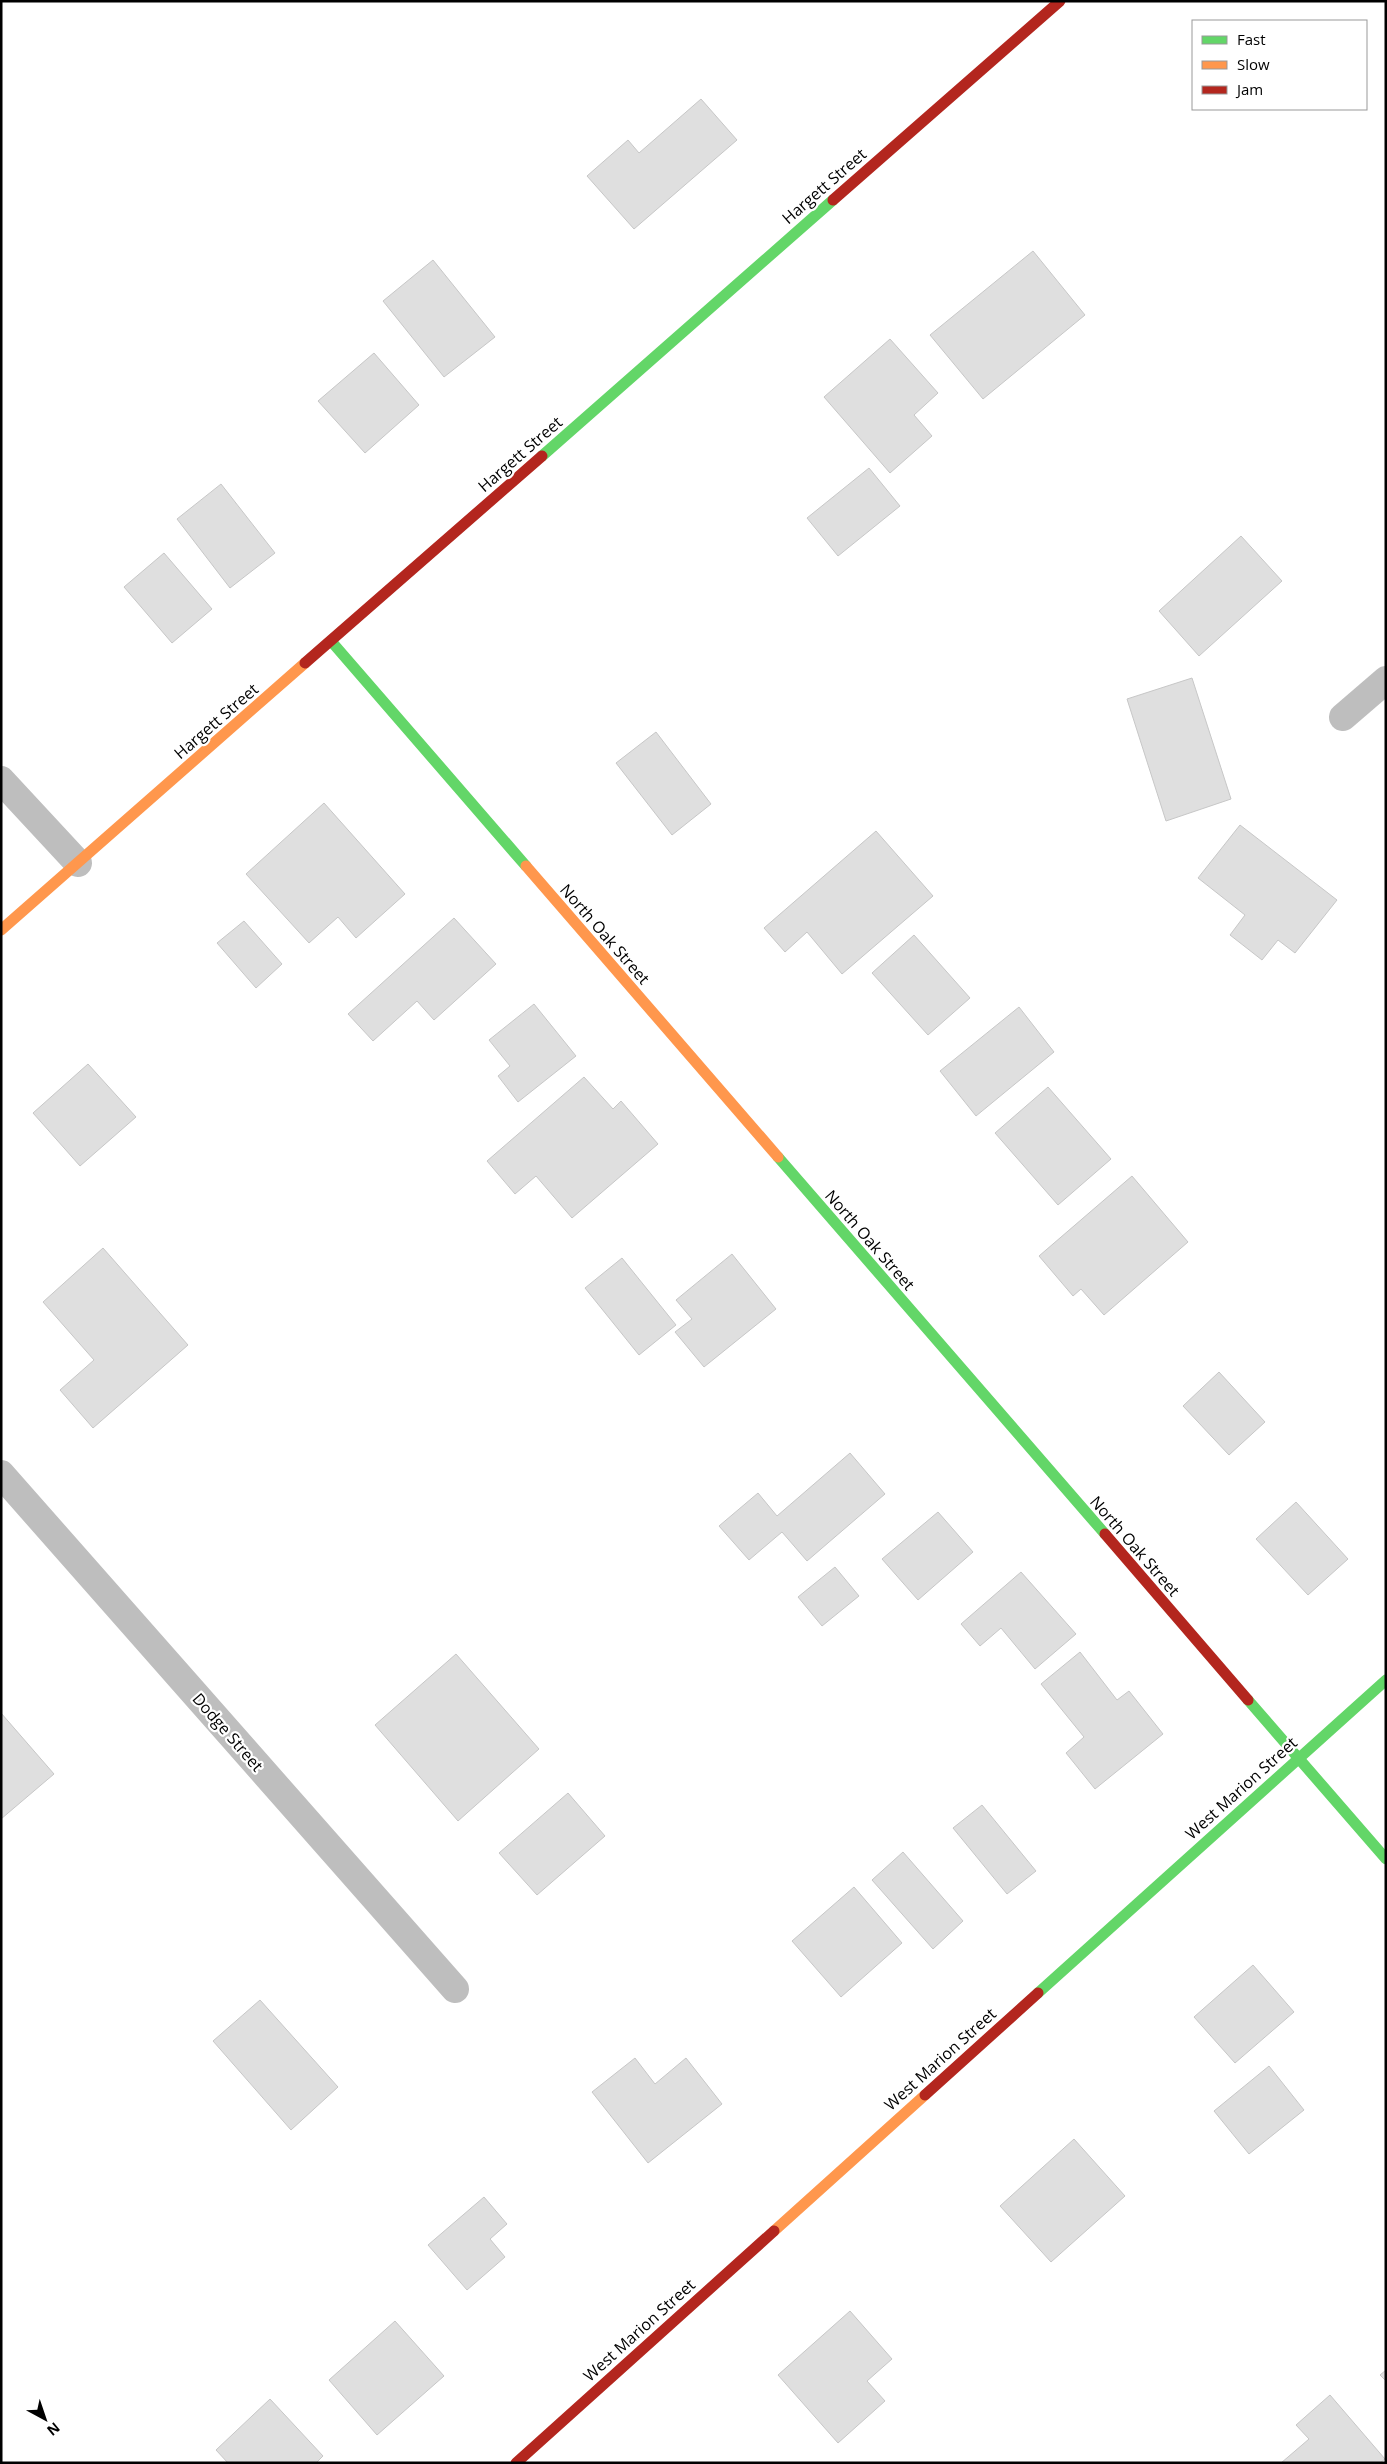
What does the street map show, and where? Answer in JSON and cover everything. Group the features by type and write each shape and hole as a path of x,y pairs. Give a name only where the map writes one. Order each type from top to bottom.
{"street":[{"name":"Hargett Street","path":"1,930 1060,1"},
{"name":"North Oak Street","path":"331,641 1297,1759 1386,1859"},
{"path":"1343,717 1386,680"},
{"path":"1,780 78,863"},
{"name":"Dodge Street","path":"1,1474 455,1989"},
{"name":"West Marion Street","path":"516,2463 1386,1680"}],"building":[{"path":"701,99 737,140 634,229 587,176 628,140 639,153"},
{"path":"1033,251 1085,315 983,399 930,335"},
{"path":"433,260 495,337 444,377 383,301"},
{"path":"890,339 938,393 914,415 932,436 890,473 824,397"},
{"path":"374,353 419,405 365,453 318,401"},
{"path":"869,468 900,506 838,556 807,518"},
{"path":"221,484 275,553 230,588 177,519"},
{"path":"1241,536 1282,581 1199,656 1159,611"},
{"path":"164,553 212,609 172,643 124,587"},
{"path":"1192,678 1231,799 1166,821 1127,699"},
{"path":"656,732 711,804 672,835 616,763"},
{"path":"324,803 405,894 356,938 338,917 309,943 246,874"},
{"path":"1240,825 1337,900 1295,953 1278,940 1262,960 1230,935 1245,915 1198,878"},
{"path":"876,831 933,896 842,974 807,932 785,952 764,928"},
{"path":"454,918 496,964 434,1020 417,1001 373,1041 348,1014"},
{"path":"244,921 282,964 256,988 217,943"},
{"path":"914,935 970,998 928,1035 872,973"},
{"path":"534,1004 576,1056 518,1102 498,1076 510,1066 489,1040"},
{"path":"1019,1007 1054,1052 976,1116 940,1071"},
{"path":"88,1064 136,1117 80,1166 33,1113"},
{"path":"584,1077 613,1109 621,1101 658,1144 572,1218 536,1176 515,1194 487,1161"},
{"path":"1048,1087 1111,1159 1058,1205 995,1133"},
{"path":"1132,1176 1188,1242 1104,1315 1081,1289 1073,1296 1039,1256"},
{"path":"103,1248 188,1345 93,1428 60,1390 94,1360 43,1302"},
{"path":"732,1254 776,1309 704,1367 675,1332 692,1319 676,1300"},
{"path":"622,1258 676,1325 639,1355 585,1288"},
{"path":"1219,1372 1265,1422 1229,1455 1183,1406"},
{"path":"850,1453 885,1494 807,1561 782,1532 749,1560 719,1526 758,1493 777,1516"},
{"path":"1296,1502 1348,1559 1308,1595 1256,1539"},
{"path":"938,1512 973,1552 918,1600 882,1559"},
{"path":"835,1567 859,1596 822,1626 798,1597"},
{"path":"1021,1572 1076,1634 1035,1669 1001,1628 980,1646 961,1624"},
{"path":"1080,1652 1117,1700 1129,1691 1163,1734 1095,1789 1066,1753 1084,1737 1041,1684"},
{"path":"456,1654 539,1749 458,1821 375,1725"},
{"path":"1,1713 54,1774 1,1819"},
{"path":"568,1793 605,1836 537,1895 499,1853"},
{"path":"982,1805 1036,1871 1007,1894 953,1828"},
{"path":"903,1852 963,1921 933,1949 872,1880"},
{"path":"854,1887 902,1943 841,1997 792,1941"},
{"path":"1253,1965 1294,2012 1235,2063 1194,2017"},
{"path":"260,2000 338,2087 291,2130 213,2041"},
{"path":"635,2058 655,2084 686,2058 722,2104 648,2163 592,2092"},
{"path":"1269,2066 1304,2110 1249,2154 1214,2111"},
{"path":"1074,2139 1125,2196 1051,2262 1000,2206"},
{"path":"484,2197 507,2224 490,2239 505,2257 467,2290 428,2245"},
{"path":"850,2311 892,2359 867,2381 885,2401 838,2443 778,2375"},
{"path":"395,2321 444,2376 377,2435 329,2380"},
{"path":"1386,2370 1386,2381 1380,2375"},
{"path":"1330,2395 1385,2459 1380,2463 1281,2463 1309,2439 1296,2425"},
{"path":"270,2399 323,2456 316,2463 228,2463 216,2450"}],"traffic: fast":[{"path":"542,456 833,200"},
{"path":"331,641 526,866"},
{"path":"778,1157 1105,1534"},
{"path":"1038,1993 1386,1680"},
{"path":"1248,1700 1386,1859"}],"traffic: slow":[{"path":"1,930 305,663"},
{"path":"526,866 778,1157"},
{"path":"774,2231 925,2095"}],"traffic: jam":[{"path":"833,200 1060,1"},
{"path":"305,663 542,456"},
{"path":"1105,1534 1248,1700"},
{"path":"925,2095 1038,1993"},
{"path":"516,2463 774,2231"}]}
